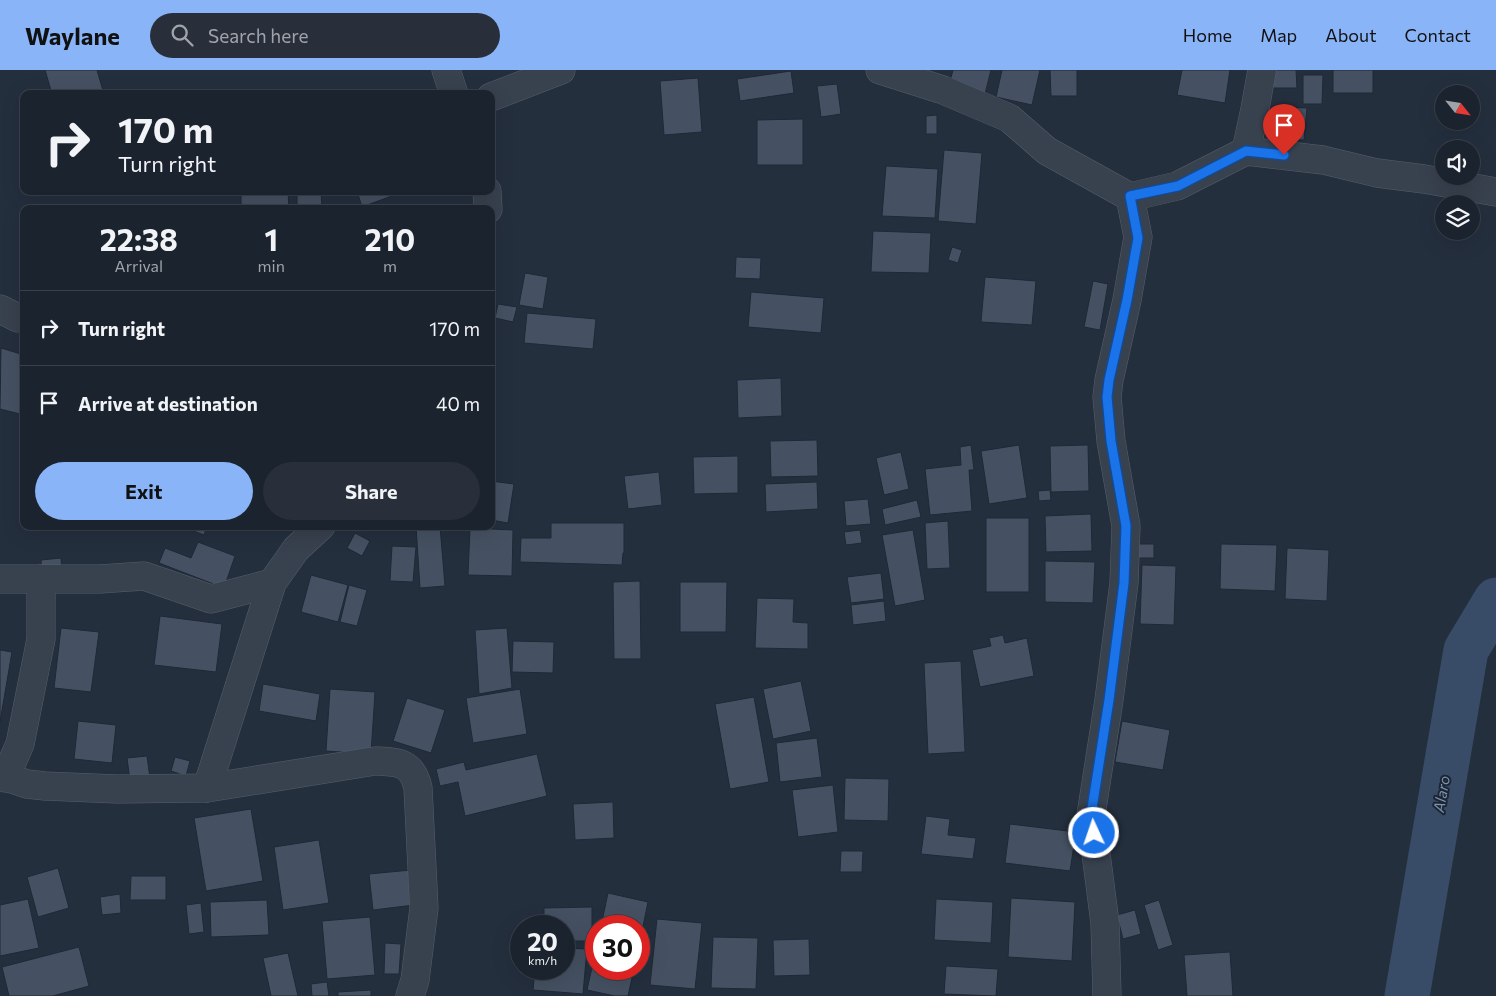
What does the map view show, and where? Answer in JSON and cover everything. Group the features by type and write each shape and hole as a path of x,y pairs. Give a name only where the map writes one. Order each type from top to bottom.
{"street":[{"path":"446,70 453,90"},
{"path":"495,95 561,70"},
{"path":"883,70 943,90 1009,118 1047,151 1130,196 1178,186 1246,151 1323,160 1377,173 1496,192"},
{"path":"1246,151 1256,109 1262,70"},
{"path":"1107,996 1105,923 1091,815 1109,700 1124,583 1126,526 1111,441 1107,397 1138,238 1130,196"},
{"path":"207,788 272,583 296,549 317,530"},
{"path":"0,579 100,579 144,576 211,599 272,583"},
{"path":"41,578 41,640 20,744 3,776 27,784 44,786 117,789 207,788 375,761 400,764 409,769 415,776 418,788 424,908 415,980 410,996"}],"building":[{"path":"45,70 97,70 103,90 51,90"},
{"path":"953,70 991,70 985,94 949,85"},
{"path":"1002,70 1040,70 1032,105 996,97"},
{"path":"1050,70 1077,70 1077,96 1051,96"},
{"path":"1182,70 1230,70 1225,103 1177,95"},
{"path":"1272,70 1296,70 1297,88 1273,88"},
{"path":"1333,70 1373,70 1373,93 1333,93"},
{"path":"791,71 794,93 740,101 737,79"},
{"path":"1303,75 1323,75 1322,104 1303,104"},
{"path":"698,78 702,132 664,135 660,81"},
{"path":"837,84 841,114 821,117 817,86"},
{"path":"1283,107 1307,108 1304,140 1280,139"},
{"path":"937,115 937,134 926,134 926,116"},
{"path":"803,119 803,165 757,165 757,120"},
{"path":"944,150 982,153 976,224 938,221"},
{"path":"886,166 938,169 935,218 882,216"},
{"path":"241,195 288,195 289,205 241,205"},
{"path":"297,195 321,195 322,205 297,205"},
{"path":"358,195 394,195 367,205 361,205"},
{"path":"873,231 931,233 929,273 871,272"},
{"path":"952,247 962,250 958,263 948,260"},
{"path":"736,257 761,258 760,279 735,278"},
{"path":"525,273 548,277 543,309 519,305"},
{"path":"985,277 1036,281 1032,325 981,322"},
{"path":"1093,281 1108,284 1100,330 1084,327"},
{"path":"751,292 824,298 821,333 748,327"},
{"path":"498,304 517,307 513,322 495,318"},
{"path":"527,313 596,319 593,349 524,343"},
{"path":"1,348 20,354 20,414 0,409"},
{"path":"781,378 782,416 738,418 737,380"},
{"path":"817,440 818,476 771,477 770,441"},
{"path":"971,445 974,470 969,470 972,511 930,515 925,469 961,465 960,447"},
{"path":"1019,445 1027,498 989,504 981,451"},
{"path":"1088,445 1089,491 1051,492 1050,446"},
{"path":"901,452 909,489 884,495 876,458"},
{"path":"738,456 738,493 694,494 693,457"},
{"path":"659,472 662,505 628,509 624,476"},
{"path":"495,482 514,484 508,523 495,521"},
{"path":"817,482 818,509 766,512 765,484"},
{"path":"1050,490 1051,500 1039,501 1038,491"},
{"path":"868,499 871,524 846,526 844,501"},
{"path":"917,500 921,517 885,525 882,509"},
{"path":"1091,514 1092,551 1046,552 1045,516"},
{"path":"986,518 1029,518 1029,592 986,592"},
{"path":"948,521 950,568 927,569 925,523"},
{"path":"551,523 624,523 622,565 520,562 521,538 551,538"},
{"path":"191,530 206,530 204,535"},
{"path":"416,530 440,530 445,586 420,588"},
{"path":"470,530 513,530 512,576 468,575"},
{"path":"860,530 862,543 846,545 844,532"},
{"path":"913,530 925,600 895,606 882,535"},
{"path":"355,533 370,541 362,556 347,548"},
{"path":"198,542 235,556 224,588 159,563 165,548 191,558"},
{"path":"1131,544 1154,544 1154,558 1130,558"},
{"path":"1221,544 1277,545 1275,591 1220,589"},
{"path":"392,546 416,547 413,582 390,581"},
{"path":"1287,548 1329,550 1327,601 1285,599"},
{"path":"61,558 62,575 42,576 41,560"},
{"path":"1045,561 1095,562 1093,603 1045,602"},
{"path":"1142,565 1176,566 1174,625 1140,624"},
{"path":"881,573 884,599 851,603 847,577"},
{"path":"311,575 348,585 338,622 301,612"},
{"path":"640,581 641,659 614,659 613,582"},
{"path":"680,582 727,582 726,632 680,632"},
{"path":"349,585 367,590 357,626 340,622"},
{"path":"757,598 794,599 793,622 808,623 808,649 755,648"},
{"path":"884,601 886,621 853,625 851,605"},
{"path":"160,616 222,624 216,672 154,665"},
{"path":"61,628 99,632 91,692 54,688"},
{"path":"507,628 512,688 479,694 475,630"},
{"path":"1003,635 1005,643 1027,638 1034,676 980,687 972,650 991,646 989,638"},
{"path":"513,641 554,642 553,673 512,672"},
{"path":"0,650 12,652 0,722"},
{"path":"961,661 965,752 928,754 924,663"},
{"path":"801,681 811,731 773,739 763,689"},
{"path":"263,684 320,694 316,721 259,711"},
{"path":"330,689 375,692 371,754 326,751"},
{"path":"520,689 527,734 473,743 466,698"},
{"path":"754,697 769,782 730,789 715,704"},
{"path":"407,698 445,710 431,753 393,741"},
{"path":"78,721 116,725 112,763 74,759"},
{"path":"1122,721 1170,730 1163,770 1115,762"},
{"path":"817,738 822,777 780,782 776,743"},
{"path":"537,754 547,796 465,816 458,782 440,786 436,769 464,762 466,770"},
{"path":"147,756 150,778 130,781 127,758"},
{"path":"175,757 190,761 186,776 171,771"},
{"path":"845,778 889,779 888,821 844,820"},
{"path":"833,785 838,832 798,837 792,790"},
{"path":"613,802 614,838 575,840 573,804"},
{"path":"251,809 263,881 206,891 194,818"},
{"path":"926,816 950,819 948,835 976,838 973,859 921,854"},
{"path":"1010,824 1076,832 1070,871 1005,863"},
{"path":"319,840 329,903 283,910 274,847"},
{"path":"841,851 863,851 862,872 840,872"},
{"path":"58,868 69,908 38,917 27,877"},
{"path":"411,870 414,905 373,910 369,874"},
{"path":"131,876 166,876 166,900 130,900"},
{"path":"608,893 648,902 645,915 603,915"},
{"path":"120,894 121,913 102,915 100,897"},
{"path":"1011,898 1075,902 1072,961 1008,957"},
{"path":"28,899 39,948 0,956 0,905"},
{"path":"936,899 993,902 991,943 934,940"},
{"path":"267,900 269,935 211,937 210,902"},
{"path":"1159,900 1173,945 1158,950 1144,905"},
{"path":"201,903 204,932 189,934 186,905"},
{"path":"592,907 592,915 585,915 585,941 575,941 575,915 544,915 544,908"},
{"path":"1135,910 1141,934 1123,939 1117,915"},
{"path":"370,917 375,975 327,979 322,921"},
{"path":"657,919 702,923 695,989 650,985"},
{"path":"713,937 758,938 756,989 711,988"},
{"path":"809,939 810,975 774,976 773,940"},
{"path":"385,943 401,944 399,974 384,974"},
{"path":"79,947 89,986 53,996 9,996 2,967"},
{"path":"575,948 585,949 583,994 533,990 534,980 575,980"},
{"path":"1230,952 1233,996 1187,996 1184,955"},
{"path":"288,953 298,996 271,996 263,958"},
{"path":"946,966 998,969 996,996 944,994"},
{"path":"589,980 632,980 628,996 615,996 587,990"},
{"path":"327,982 329,996 312,996 311,984"},
{"path":"371,990 371,996 338,996 338,992"}],"waterway":[{"name":"Alaro","path":"1407,996 1466,650 1496,600"}],"route":[{"path":"1094,833 1091,815 1109,700 1124,583 1126,526 1111,441 1107,397 1138,238 1130,196 1178,186 1246,151 1284,155"}]}
